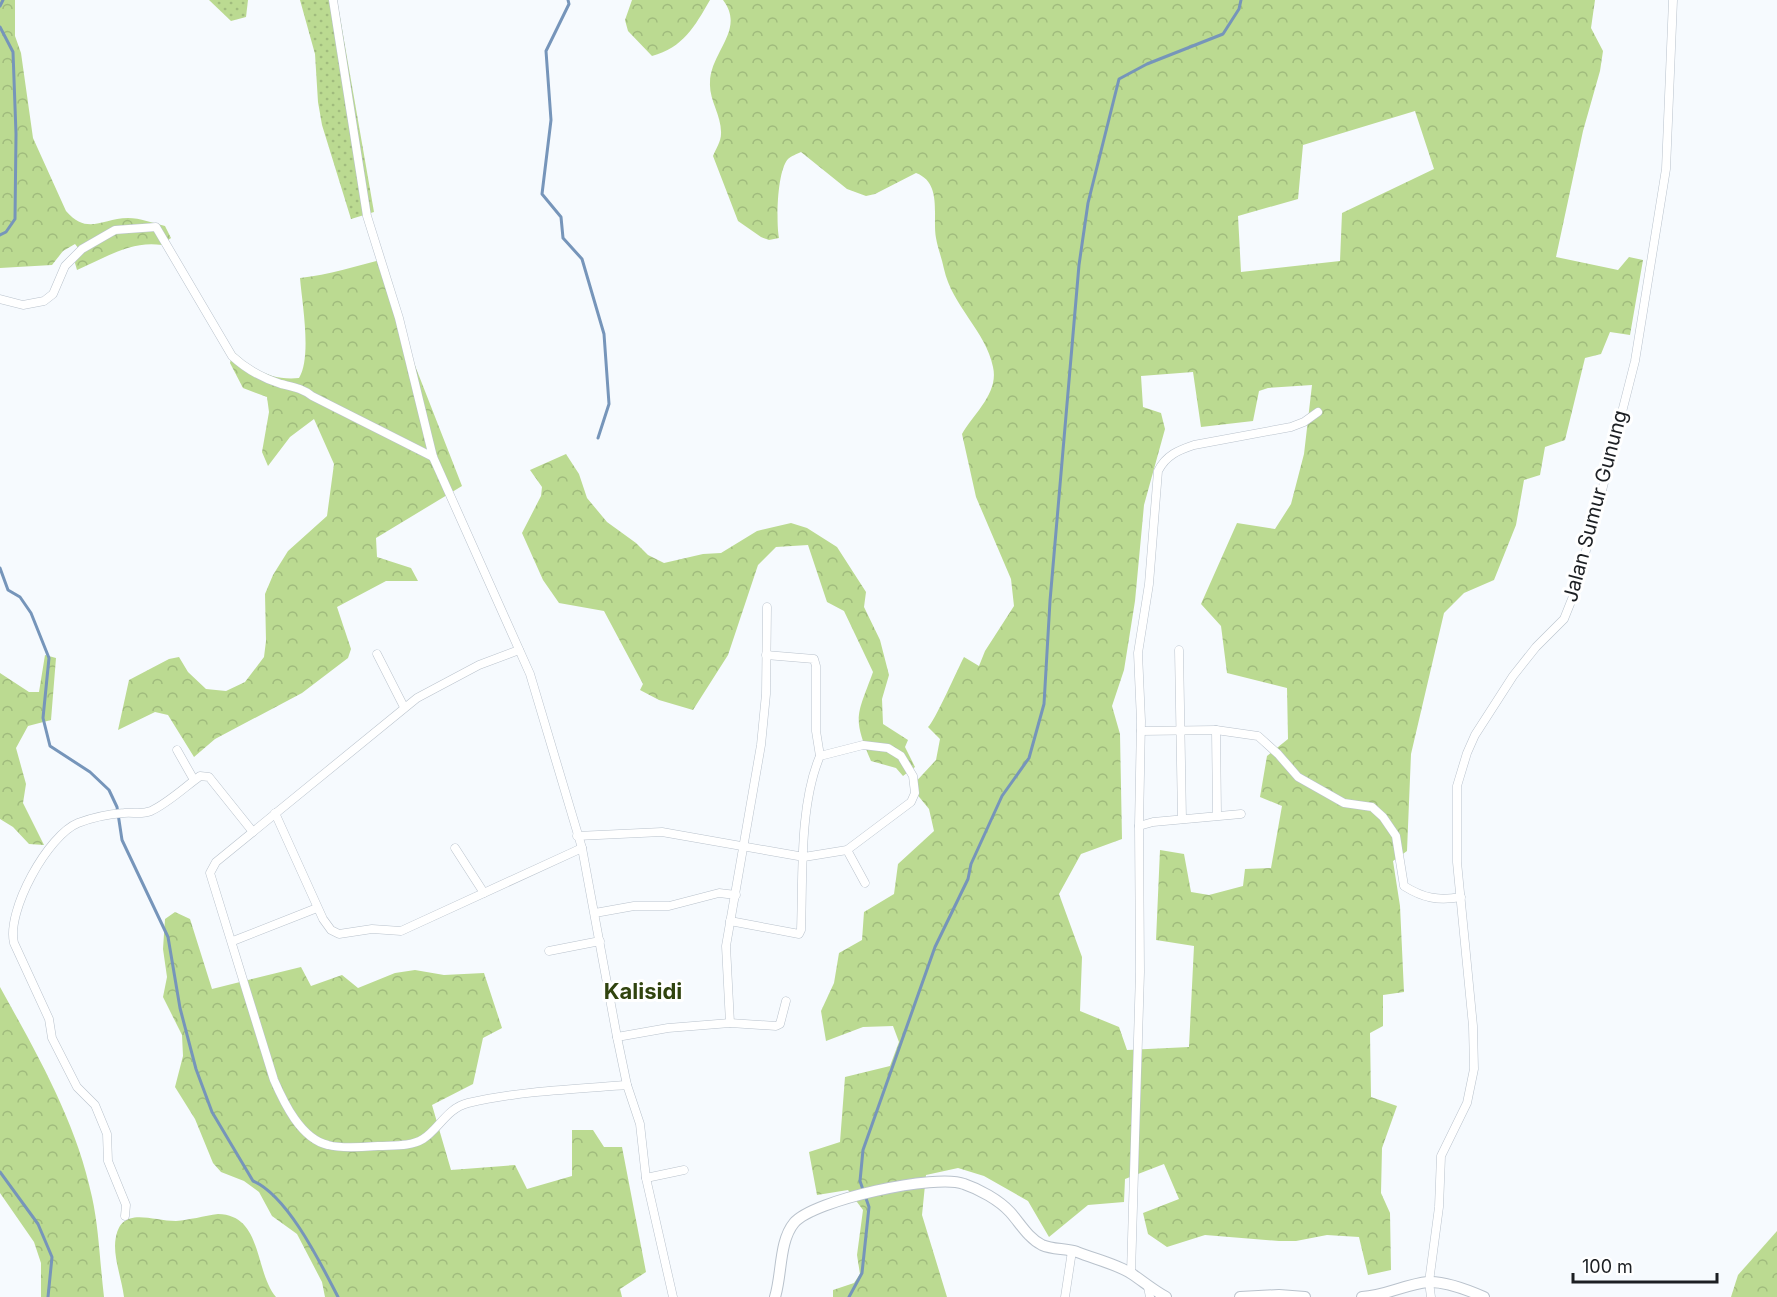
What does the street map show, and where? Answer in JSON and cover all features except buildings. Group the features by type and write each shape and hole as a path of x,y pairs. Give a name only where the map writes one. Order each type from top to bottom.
{"street":[{"path":"333,0 367,216 399,318 433,457 530,674 549,730 582,848 617,1037 627,1085 640,1124 646,1178 673,1297"},
{"name":"Jalan Sumur Gunung","path":"1431,1297 1429,1282 1439,1206 1441,1156 1467,1103 1474,1069 1473,1026 1461,897 1457,786 1461,769 1475,735 1513,676 1536,647 1564,619 1574,594 1596,514 1635,361 1666,169 1673,0"},
{"path":"0,299 22,306 44,301 53,294 65,266 82,249 115,230 156,227 232,356 246,369 274,381 304,389 312,396 433,457"},
{"path":"1131,1273 1140,972 1141,732 1138,653 1149,584 1158,471 1163,461 1179,450 1194,445 1291,427 1304,422 1318,412"},
{"path":"730,1023 726,946 736,895 741,848 761,745 766,694 767,607"},
{"path":"519,650 452,678 404,707 216,862 210,873 233,941 274,1080 286,1107 307,1132 327,1145 370,1147 414,1144 426,1138 440,1119 465,1103 535,1092 627,1085"},
{"path":"1179,650 1182,819"},
{"path":"377,654 404,707"},
{"path":"730,921 799,934 809,798 820,756 816,731 816,663 808,656 766,655"},
{"path":"1141,732 1216,730 1258,736 1298,777 1344,803 1372,807 1396,836 1404,886 1418,895 1435,900 1461,897"},
{"path":"1216,730 1217,814"},
{"path":"578,836 662,832 741,848 804,857 847,850 911,802 915,793 914,776 901,756 888,748 863,745 820,756"},
{"path":"177,750 194,780"},
{"path":"125,1216 126,1205 108,1161 107,1134 95,1105 77,1087 52,1038 49,1019 12,933 14,919 27,888 60,833 79,822 124,813 140,814 154,809 204,775 209,777 253,832"},
{"path":"275,813 317,908 334,933 372,929 401,932 582,848"},
{"path":"1139,826 1153,822 1217,814 1241,814"},
{"path":"455,848 484,893"},
{"path":"847,850 865,884"},
{"path":"595,913 634,906 669,906 719,893 736,895"},
{"path":"233,941 317,908"},
{"path":"549,951 600,941"},
{"path":"617,1037 668,1028 730,1023 776,1026 780,1024 786,1001"},
{"path":"646,1178 684,1170"},
{"path":"775,1297 787,1237 793,1224 806,1215 850,1196 922,1182 962,1183 1008,1210 1040,1244 1072,1251 1131,1273 1149,1292 1166,1297"},
{"path":"1065,1297 1072,1251"},
{"path":"1362,1297 1386,1294 1429,1282 1447,1284 1484,1297"},
{"path":"1240,1297 1305,1297"}],"green space":[{"path":"0,0 15,0 15,36 21,53 33,138 66,211 81,223 96,224 128,218 165,226 171,238 162,245 140,245 129,248 77,270 75,263 79,249 75,244 63,251 52,265 0,268"},
{"path":"209,0 248,0 246,17 231,21"},
{"path":"300,0 337,0 374,212 351,219 322,125 315,54"},
{"path":"632,0 710,0 693,27 680,42 652,56 628,31 625,20"},
{"path":"723,0 1595,0 1591,28 1603,51 1600,71 1583,131 1556,257 1618,270 1629,257 1643,260 1630,335 1610,332 1601,354 1585,358 1565,440 1545,447 1540,475 1524,480 1516,525 1494,580 1464,593 1444,613 1411,754 1407,851 1393,861 1400,906 1404,992 1383,995 1383,1026 1370,1033 1371,1097 1397,1106 1382,1148 1381,1193 1390,1213 1391,1270 1368,1275 1359,1237 1327,1235 1296,1241 1279,1241 1205,1235 1167,1247 1148,1234 1143,1213 1179,1199 1164,1164 1125,1179 1124,1202 1088,1205 1049,1237 1028,1201 984,1176 958,1168 926,1175 922,1215 947,1297 833,1297 833,1290 854,1283 860,1274 857,1255 863,1210 848,1190 817,1195 809,1152 840,1142 845,1077 890,1066 899,1042 893,1026 863,1027 826,1041 821,1011 834,983 839,953 862,940 864,912 894,894 898,864 934,831 929,809 911,787 936,760 940,739 928,727 964,657 979,666 985,651 1014,606 1011,579 976,497 962,434 989,394 994,376 993,367 984,342 948,282 936,238 935,201 930,184 916,173 875,194 866,196 847,189 801,152 788,159 784,165 778,209 779,238 769,240 761,237 738,221 713,156 720,139 721,127 710,89 715,61 729,31 731,21","holes":["1415,111 1434,169 1342,213 1340,261 1241,272 1238,216 1298,199 1303,145","1193,372 1201,427 1253,421 1259,391 1268,388 1312,385 1304,454 1291,504 1275,529 1237,523 1201,604 1221,626 1227,673 1287,688 1288,739 1267,756 1260,797 1282,806 1271,868 1245,869 1243,886 1209,895 1191,892 1184,854 1160,850 1156,940 1194,946 1189,1047 1127,1050 1119,1027 1080,1011 1082,957 1059,894 1081,854 1122,839 1120,734 1112,706 1124,670 1135,601 1144,505 1165,429 1161,413 1143,407 1141,376"]},
{"path":"384,259 414,363 462,486 376,538 377,557 411,568 418,581 386,581 337,607 351,649 348,658 302,693 215,739 194,757 168,715 155,712 118,730 129,680 169,659 179,657 188,672 206,689 226,691 245,682 264,657 265,594 273,575 288,551 327,516 334,464 314,419 290,437 268,466 262,452 269,412 267,397 243,388 230,363 233,351 247,363 271,376 299,378 303,369 306,344 300,278 332,273"},
{"path":"566,454 579,474 587,498 607,522 636,543 648,555 664,563 703,554 721,553 757,531 791,523 807,528 837,547 866,592 864,607 880,640 889,675 882,699 883,724 908,740 905,747 915,767 903,776 896,768 871,761 861,735 859,716 873,672 844,611 827,602 808,545 776,547 758,565 728,655 693,710 659,700 640,690 643,684 604,611 559,603 543,580 522,533 541,496 542,487 530,470"},
{"path":"45,655 56,658 51,720 28,726 16,748 26,784 23,803 44,845 29,844 13,827 0,819 0,673 29,692 39,692"},
{"path":"175,912 190,919 212,989 301,967 311,986 342,975 358,988 395,973 415,970 444,975 484,973 502,1028 483,1038 473,1084 432,1105 451,1170 515,1165 527,1189 572,1176 572,1130 593,1130 604,1147 622,1147 646,1272 620,1289 622,1297 325,1297 322,1282 297,1234 272,1216 259,1192 244,1181 221,1172 213,1163 195,1119 175,1087 183,1056 182,1035 163,997 167,977 163,949 165,919"},
{"path":"0,987 54,1089 76,1142 92,1197 104,1297 41,1297 41,1263 34,1242 0,1193"},
{"path":"218,1214 233,1217 243,1224 250,1234 269,1286 276,1297 124,1297 115,1246 117,1233 122,1224 136,1217 176,1221"},
{"path":"1777,1231 1777,1297 1731,1297 1738,1275"}],"waterway":[{"path":"0,6 3,0"},
{"path":"568,0 569,4 546,51 551,120 542,194 561,217 563,238 582,259 604,334 609,404 598,438"},
{"path":"849,1297 862,1273 869,1207 860,1181 863,1150 935,947 968,879 971,864 1002,796 1029,758 1044,704 1050,601 1079,265 1088,203 1119,79 1147,64 1223,34 1239,9 1241,0"},
{"path":"0,27 13,52 16,134 15,219 6,232 0,235"},
{"path":"0,568 8,590 20,597 31,613 49,658 43,718 50,746 90,772 109,790 117,807 122,840 168,937 180,1008 196,1069 212,1112 253,1181 279,1201 302,1232 338,1297"},
{"path":"0,1172 38,1224 52,1257 48,1297"}],"district":[{"name":"Kalisidi","path":"643,991"}]}
